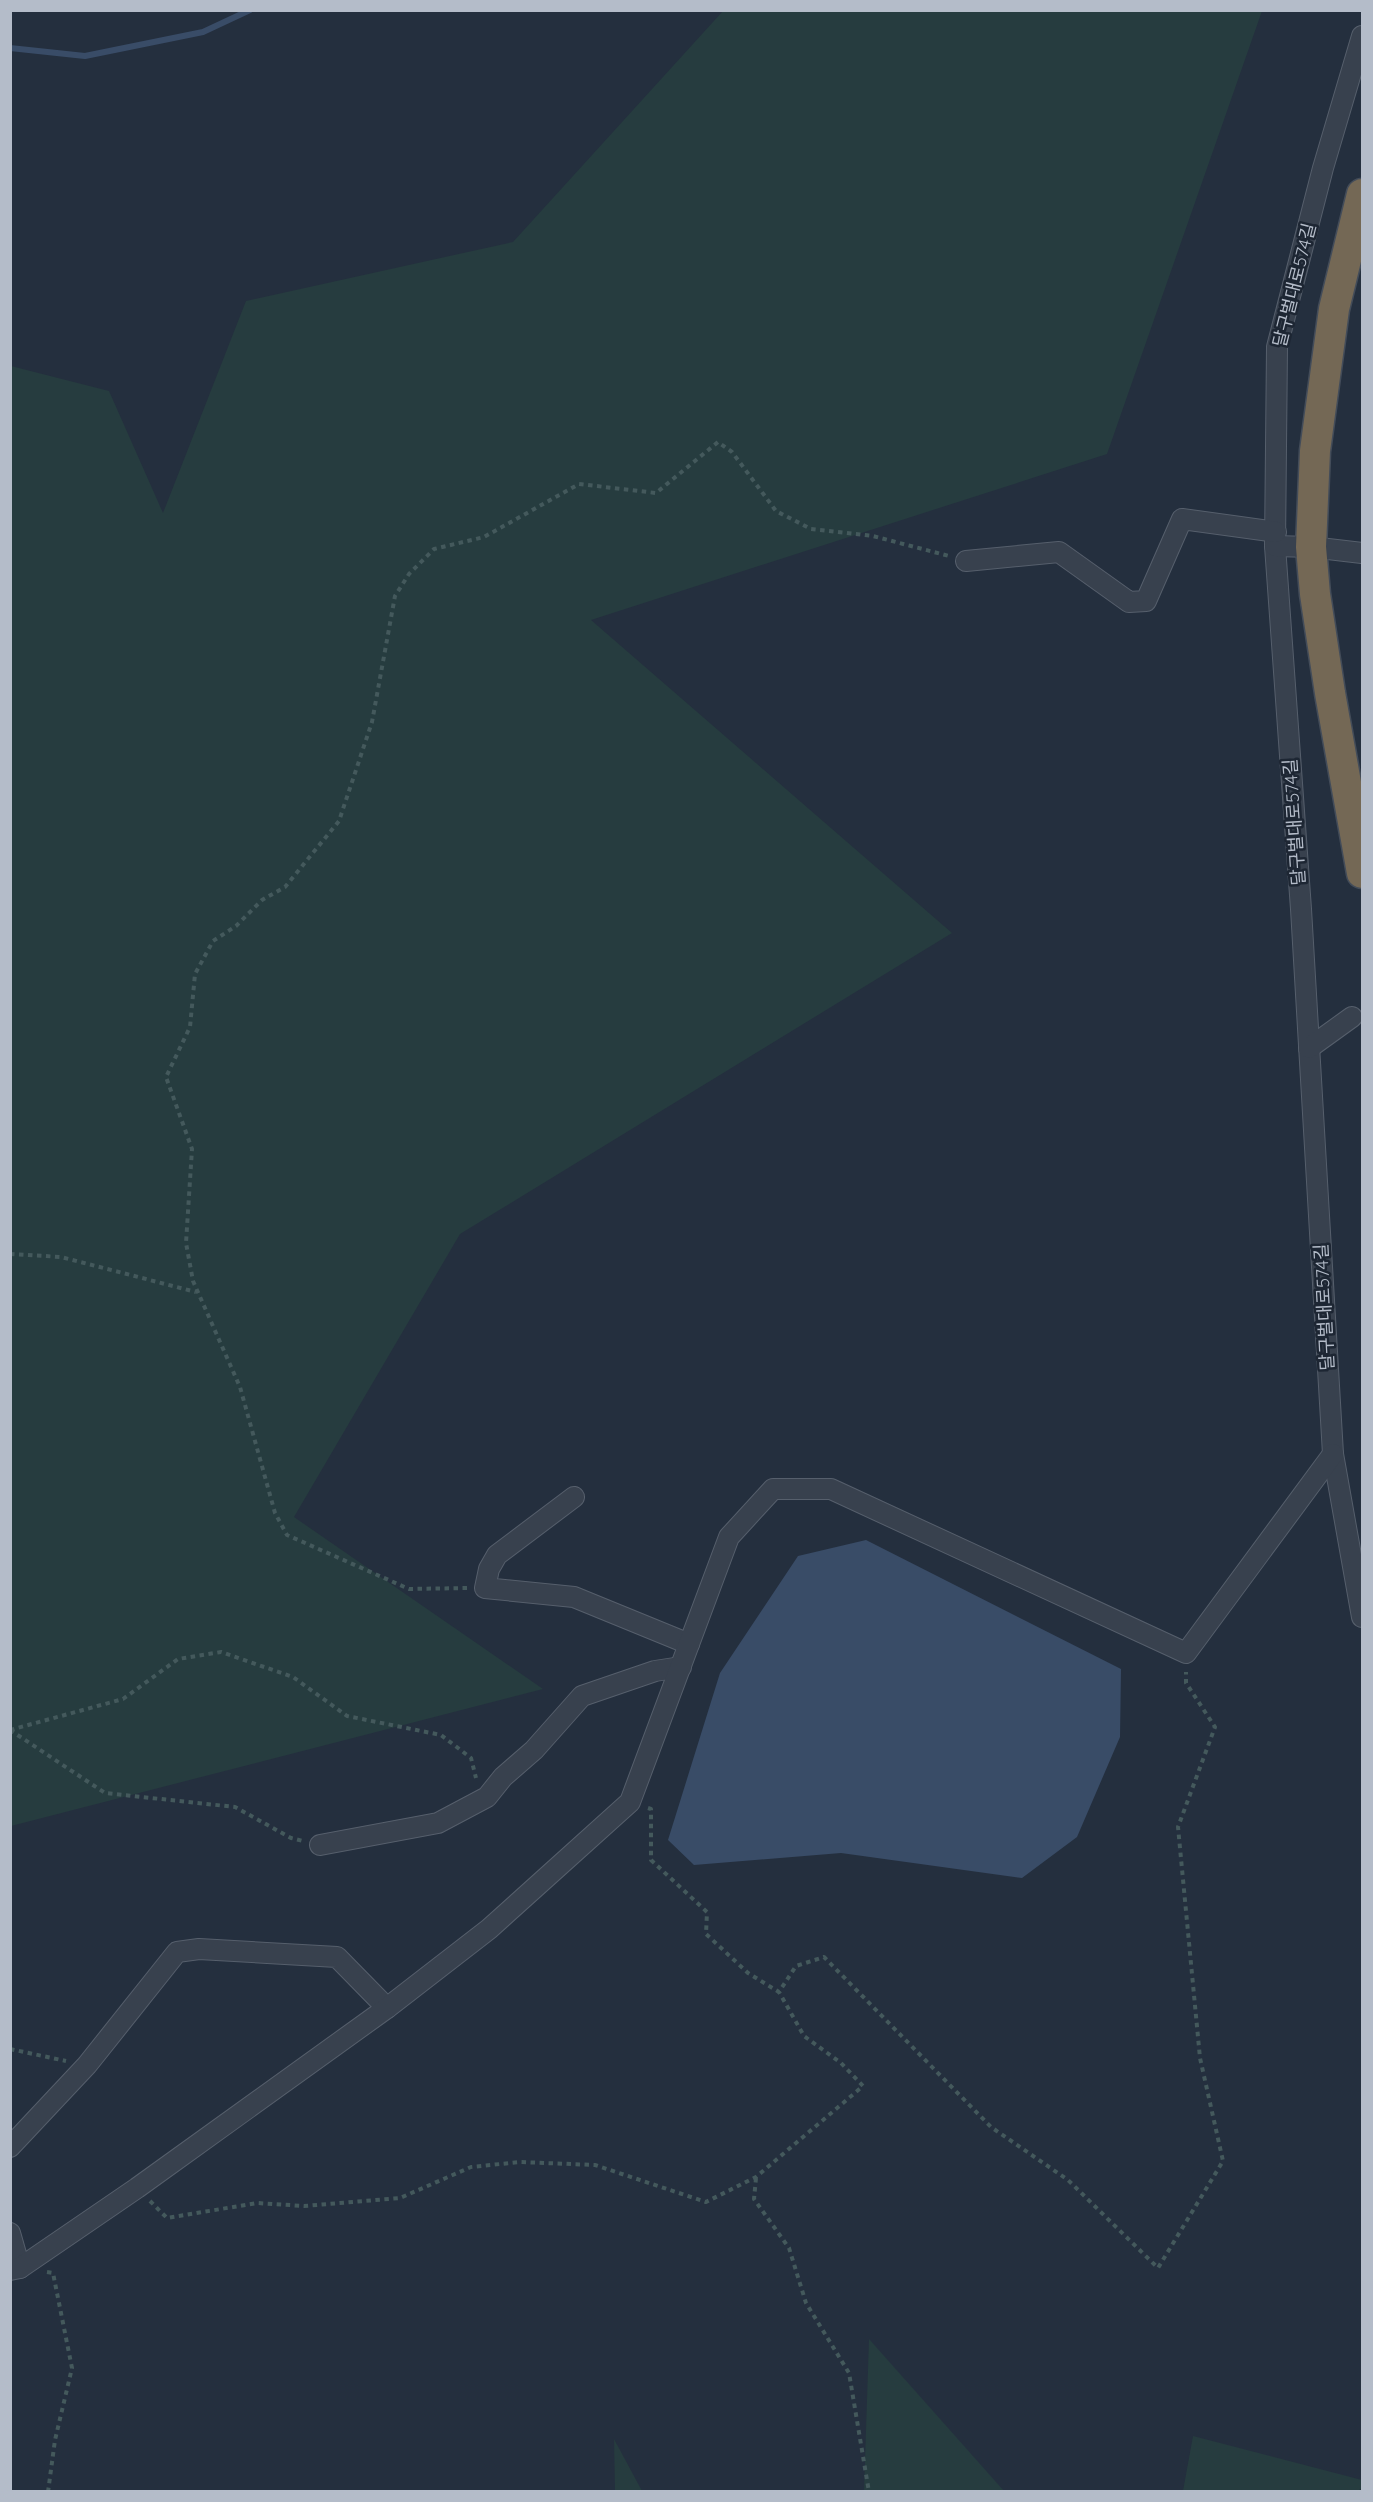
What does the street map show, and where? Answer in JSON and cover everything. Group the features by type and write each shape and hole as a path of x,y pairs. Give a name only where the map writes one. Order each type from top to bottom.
{"highway":[{"path":"1362,194 1334,309 1315,451 1311,547 1315,594 1330,693 1362,873"}],"street":[{"name":"달구벌대로574길","path":"1362,36 1323,168 1277,347 1276,539 1333,1454 1362,1617"},
{"path":"966,561 1059,552 1129,602 1146,601 1182,519 1311,547 1362,553"},
{"path":"1309,1048 1352,1017"},
{"path":"10,2234 15,2269 137,2188 387,2008 489,1929 630,1802 729,1537 773,1489 831,1489 1186,1653 1333,1454"},
{"path":"574,1497 497,1555 489,1569 485,1588 573,1597 689,1644"},
{"path":"320,1845 438,1823 487,1797 503,1777 534,1750 582,1696 655,1671 681,1667"},
{"path":"10,2146 87,2065 177,1952 199,1949 337,1957 387,2008"}],"path":[{"path":"485,1588 409,1589 287,1535 275,1513 240,1387 197,1292 186,1244 192,1149 166,1077 190,1028 195,974 213,941 236,926 262,900 285,887 339,821 372,723 395,596 409,574 434,549 484,537 579,484 657,493 718,442 732,452 776,511 811,529 873,536 966,561"},
{"path":"10,1254 61,1257 197,1292"},
{"path":"10,1730 123,1699 178,1659 221,1652 292,1677 347,1716 441,1735 471,1758 476,1771 476,1789 487,1797"},
{"path":"779,1992 796,1966 824,1957 991,2127 1068,2180 1158,2268 1223,2161 1200,2058 1178,1827 1215,1727 1186,1683 1186,1653"},
{"path":"10,1730 105,1793 235,1807 291,1838 320,1845"},
{"path":"137,2188 167,2218 257,2203 304,2206 400,2198 471,2167 520,2162 595,2165 706,2202 756,2177 863,2086 841,2063 804,2036 779,1992 748,1973 706,1934 707,1912 651,1860 651,1809 630,1802"},
{"path":"10,2049 87,2065"},
{"path":"756,2177 754,2199 789,2248 806,2302 849,2373 869,2492"},
{"path":"48,2492 55,2440 72,2368 53,2273"}],"green space":[{"path":"723,11 1262,11 1107,454 591,620 952,933 460,1234 294,1517 543,1689 11,1826 11,366 109,391 163,513 246,301 513,242"},
{"path":"869,2339 1004,2491 864,2491"},
{"path":"1193,2436 1362,2480 1362,2488 1356,2492 1183,2491"},
{"path":"614,2439 642,2491 615,2491"}],"water":[{"path":"866,1540 1121,1669 1120,1737 1077,1837 1022,1878 841,1853 694,1865 668,1840 720,1673 798,1556"}],"waterway":[{"path":"10,48 85,56 203,32 250,10"}]}
